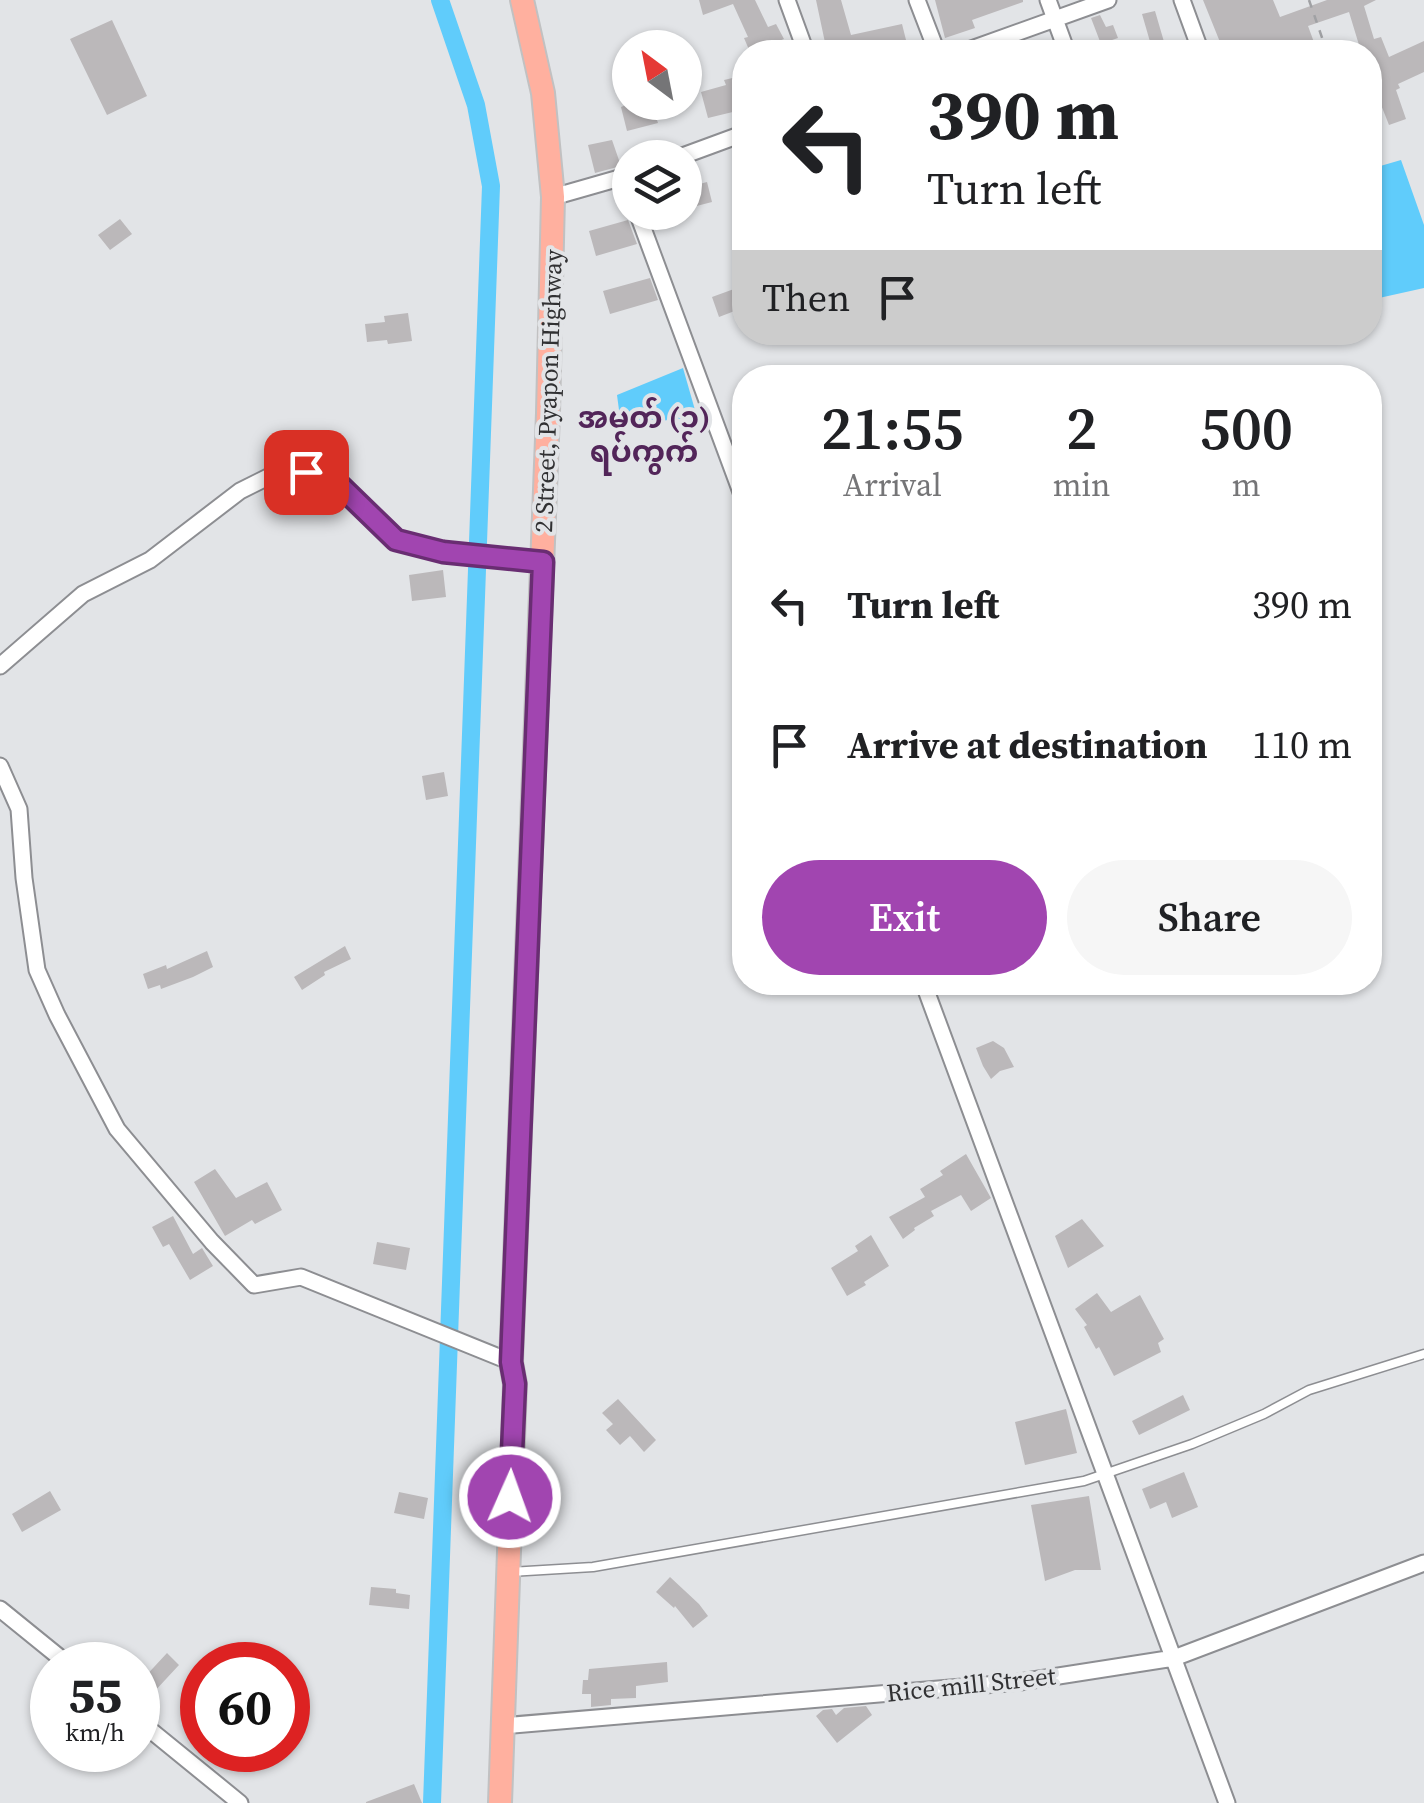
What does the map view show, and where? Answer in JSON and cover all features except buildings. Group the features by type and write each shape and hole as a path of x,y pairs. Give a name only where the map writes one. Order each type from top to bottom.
{"main road":[{"name":"2 Street, Pyapon Highway","path":"500,1803 515,1384 511,1362 543,562 553,197 543,93 522,0"}],"street":[{"path":"787,0 802,40"},
{"path":"917,0 932,40"},
{"path":"1048,0 1063,40"},
{"path":"996,40 1108,0"},
{"path":"1182,0 1197,40"},
{"path":"702,149 732,138"},
{"path":"553,197 612,180"},
{"path":"644,230 732,468"},
{"path":"0,666 83,594 150,560 240,492 282,470 329,475 396,540 443,552 543,562"},
{"path":"0,766 19,809 37,970 57,1015 117,1129 212,1242 254,1285 302,1277 511,1362"},
{"path":"928,995 1228,1803"},
{"name":"Rice mill Street","path":"501,1726 1020,1682 1174,1658 1424,1563"},
{"path":"0,1609 41,1642"},
{"path":"160,1738 240,1803"}],"lane":[{"path":"508,1572 594,1567 1084,1481 1228,1429 1309,1390 1424,1354"}],"path":[{"path":"1309,0 1324,40"}],"water":[{"path":"1401,160 1424,225 1424,288 1382,297 1382,166"},
{"path":"683,368 697,417 621,425 617,395"}],"waterway":[{"path":"432,1803 491,186 476,105 440,0"}],"district":[{"name":"အမှတ် (၁) ရပ်ကွက်","path":"644,434"}],"route":[{"path":"306,472 329,475 396,540 443,552 543,562 511,1362 515,1384 510,1497"}]}
